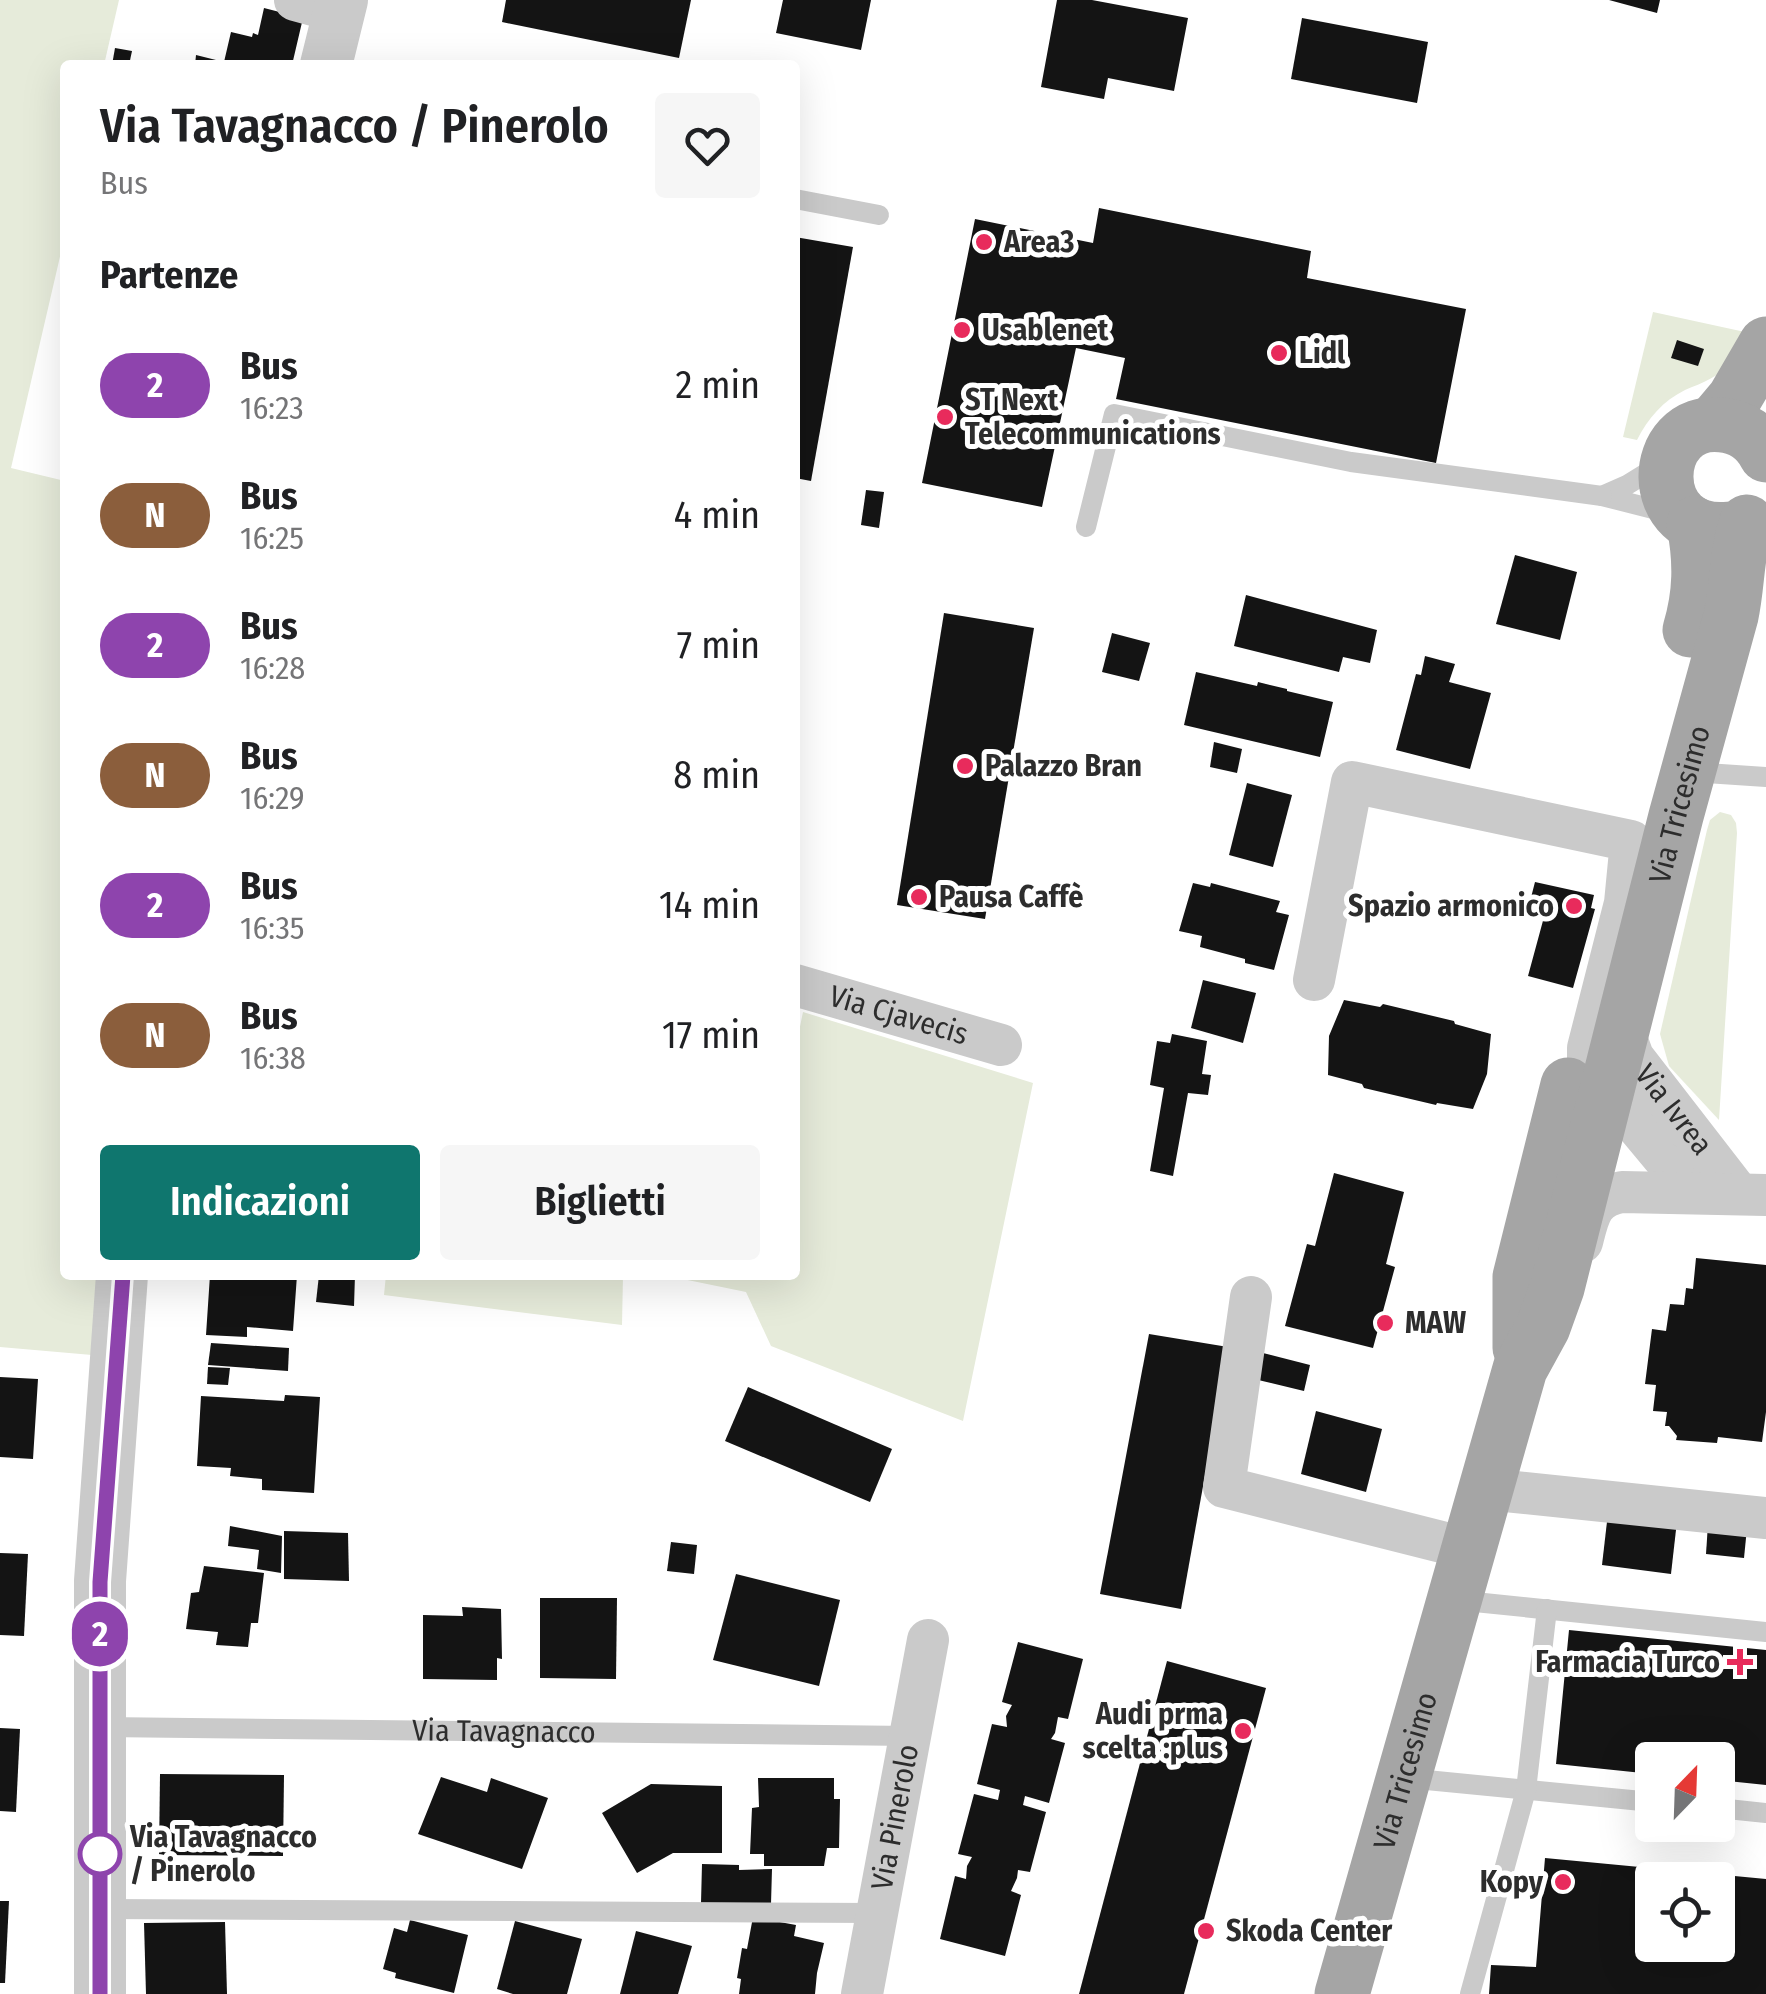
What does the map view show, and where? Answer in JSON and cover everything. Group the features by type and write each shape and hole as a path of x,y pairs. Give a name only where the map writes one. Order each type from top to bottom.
{"main road":[{"path":"1713,424 1734,399 1766,344"},
{"path":"1667,460 1686,434 1713,424 1741,429 1754,438 1766,455"},
{"name":"Via Tricesimo","path":"1342,1994 1486,1489 1531,1348 1557,1288 1731,616 1740,544 1722,515 1672,504 1665,483 1667,460"},
{"name":"Via Tricesimo","path":"1531,1348 1520,1277 1631,842 1697,607 1700,566 1722,515"}],"street":[{"path":"325,4 326,60"},
{"name":"Via Tricesimo","path":"1314,980 1352,782 1631,842 1625,904 1588,1048 1593,1073 1606,1089"},
{"name":"Via Cjavecis","path":"800,987 1001,1045"},
{"name":"Via Ivrea","path":"1624,1020 1625,1036 1634,1057 1753,1194"},
{"name":"Via Ivrea","path":"1606,1089 1692,1192"},
{"name":"Via Ivrea","path":"1531,1348 1572,1284 1592,1210 1604,1197 1622,1192 1753,1194"},
{"path":"100,1994 100,1582 122,1280"},
{"path":"1251,1298 1224,1487 1469,1549"},
{"path":"1486,1489 1766,1518"},
{"name":"Via Pinerolo","path":"862,1994 928,1640"}],"lane":[{"path":"800,201 879,215"},
{"path":"1086,528 1114,414 1351,462 1722,515"},
{"path":"1602,496 1667,460"},
{"path":"1690,772 1766,777"},
{"path":"1454,1600 1766,1632"},
{"path":"1470,1994 1526,1790 1546,1609"},
{"name":"Via Tavagnacco","path":"100,1726 910,1736"},
{"path":"1404,1777 1635,1800"},
{"path":"1735,1810 1766,1813"},
{"path":"99,1909 875,1913"}],"green space":[{"path":"0,0 119,0 105,60 60,60 60,257 11,468 60,480 60,1280 98,1280 92,1355 0,1347"},
{"path":"1653,312 1745,332 1728,366 1670,399 1651,417 1637,440 1623,437"},
{"path":"1720,812 1731,815 1737,833 1719,1120 1669,1066 1660,1034 1707,830 1710,820"},
{"path":"803,1012 1033,1083 963,1421 771,1346 746,1292 688,1280 800,1280"},
{"path":"386,1280 623,1280 622,1325 384,1295"}],"building":[{"path":"506,0 691,0 679,58 502,22"},
{"path":"783,0 871,0 861,50 776,33"},
{"path":"1057,0 1092,0 1188,18 1174,91 1108,78 1104,99 1041,87"},
{"path":"1609,0 1660,0 1657,13"},
{"path":"264,8 303,18 293,60 224,60 231,32 258,35"},
{"path":"1302,18 1428,42 1417,103 1291,79"},
{"path":"115,48 132,51 130,60 113,60"},
{"name":"Lidl","path":"1099,208 1311,251 1307,278 1466,309 1436,463 1116,399 1125,358 1076,348 1042,507 922,483 975,219 1093,243"},
{"path":"800,238 853,247 811,481 800,479"},
{"path":"1677,340 1704,349 1698,366 1671,358"},
{"path":"866,490 884,492 879,528 861,525"},
{"path":"1515,555 1577,572 1560,640 1496,624"},
{"path":"1246,595 1377,630 1370,663 1343,657 1339,672 1234,646"},
{"name":"Palazzo Bran","path":"944,613 1034,628 985,919 897,905"},
{"path":"1112,633 1150,643 1139,681 1102,672"},
{"path":"1425,656 1455,664 1449,682 1491,693 1470,769 1396,750 1416,674 1421,675"},
{"path":"1196,672 1257,686 1258,682 1333,702 1320,757 1184,725"},
{"path":"1214,742 1242,749 1237,773 1210,767"},
{"path":"1247,783 1292,795 1273,867 1229,855"},
{"path":"1535,882 1594,895 1591,908 1595,909 1573,988 1528,976 1544,917 1527,913"},
{"path":"1193,883 1210,887 1211,883 1280,901 1276,912 1289,915 1274,970 1200,947 1202,936 1179,931"},
{"path":"1203,980 1256,993 1243,1043 1191,1028"},
{"path":"1344,1000 1380,1007 1383,1004 1491,1034 1487,1074 1473,1109 1436,1105 1328,1075 1329,1036"},
{"path":"1172,1034 1207,1041 1202,1074 1211,1075 1208,1095 1188,1093 1173,1176 1150,1171 1164,1088 1150,1085 1157,1041 1170,1043"},
{"path":"1334,1173 1404,1192 1386,1264 1395,1267 1373,1348 1285,1326 1307,1244 1315,1246"},
{"path":"1696,1258 1766,1265 1766,1412 1762,1442 1718,1437 1717,1443 1676,1440 1677,1436 1665,1426 1667,1412 1653,1411 1656,1385 1645,1384 1652,1329 1666,1331 1670,1304 1684,1305 1686,1288 1693,1289"},
{"path":"210,1280 297,1280 293,1331 247,1327 247,1337 206,1335"},
{"path":"318,1280 355,1280 354,1306 316,1302"},
{"path":"1149,1334 1228,1347 1181,1609 1100,1594"},
{"path":"211,1343 289,1348 288,1371 208,1365"},
{"path":"1259,1352 1310,1365 1304,1391 1254,1379"},
{"path":"208,1367 230,1368 228,1385 207,1384"},
{"path":"0,1377 38,1379 33,1459 0,1457"},
{"path":"748,1387 892,1449 870,1502 725,1441"},
{"path":"285,1395 320,1397 314,1493 262,1490 262,1479 230,1476 231,1468 197,1466 201,1396 284,1401"},
{"path":"1316,1411 1382,1429 1366,1492 1301,1474"},
{"path":"1608,1513 1677,1521 1671,1574 1602,1565"},
{"path":"1708,1524 1747,1528 1744,1558 1706,1554"},
{"path":"230,1526 282,1536 281,1573 257,1569 259,1550 228,1546"},
{"path":"284,1531 348,1533 349,1581 284,1579"},
{"path":"671,1542 697,1545 694,1574 667,1571"},
{"path":"0,1553 28,1554 24,1636 0,1635"},
{"path":"204,1566 264,1573 258,1623 251,1623 248,1647 216,1645 218,1632 186,1629 191,1593 199,1592"},
{"path":"736,1574 840,1600 819,1686 713,1660"},
{"path":"540,1598 617,1598 616,1679 540,1678"},
{"path":"462,1607 501,1609 502,1659 497,1658 497,1680 423,1679 423,1615 463,1616"},
{"path":"1569,1630 1766,1650 1766,1785 1735,1782 1735,1742 1635,1742 1635,1772 1556,1764"},
{"path":"1018,1642 1083,1659 1068,1719 1058,1717 1051,1739 1065,1743 1049,1803 1025,1796 1023,1805 1046,1812 1030,1872 1018,1870 1011,1891 1021,1895 1005,1956 940,1939 955,1876 966,1879 972,1857 958,1854 974,1794 998,1800 1000,1790 977,1784 992,1724 1007,1727 1006,1716 1012,1705 1002,1702"},
{"path":"1167,1661 1266,1688 1184,1994 1079,1994"},
{"path":"0,1728 20,1729 16,1812 0,1811"},
{"path":"160,1774 284,1775 283,1856 159,1855"},
{"path":"441,1777 487,1792 491,1778 548,1798 522,1869 418,1834"},
{"path":"758,1778 834,1778 834,1799 840,1799 839,1848 827,1848 824,1866 764,1866 764,1854 750,1854 752,1808 759,1807"},
{"path":"651,1784 722,1786 722,1853 673,1853 637,1873 602,1813"},
{"path":"1545,1858 1635,1867 1635,1962 1735,1962 1735,1876 1766,1879 1766,1994 1489,1994 1491,1965 1536,1967"},
{"path":"702,1864 739,1865 739,1870 772,1869 771,1904 701,1903"},
{"path":"0,1901 9,1901 5,1983 0,1983"},
{"path":"753,1917 796,1925 794,1936 824,1943 815,1994 739,1994 741,1979 737,1978 742,1948 747,1949"},
{"path":"410,1920 468,1935 454,1993 395,1978 396,1973 383,1969 394,1928 407,1932"},
{"path":"515,1921 582,1939 567,1994 513,1994 497,1989"},
{"path":"225,1922 227,1994 146,1994 144,1923"},
{"path":"636,1931 692,1946 678,1994 620,1994"}],"bus line":[{"name":"2","path":"100,1994 100,1582 123,1280"}],"place":[{"name":"Area3","path":"984,242"},
{"name":"Usablenet","path":"962,330"},
{"name":"Lidl","path":"1279,353"},
{"name":"ST Next Telecommunications","path":"945,417"},
{"name":"Palazzo Bran","path":"965,766"},
{"name":"Pausa Caffè","path":"919,897"},
{"name":"Spazio armonico","path":"1574,906"},
{"name":"MAW","path":"1385,1323"},
{"name":"Farmacia Turco","path":"1740,1662"},
{"name":"Audi prma scelta :plus","path":"1243,1731"},
{"name":"Via Tavagnacco / Pinerolo","path":"100,1854"},
{"name":"Kopy","path":"1563,1882"},
{"name":"Skoda Center","path":"1206,1931"}]}
